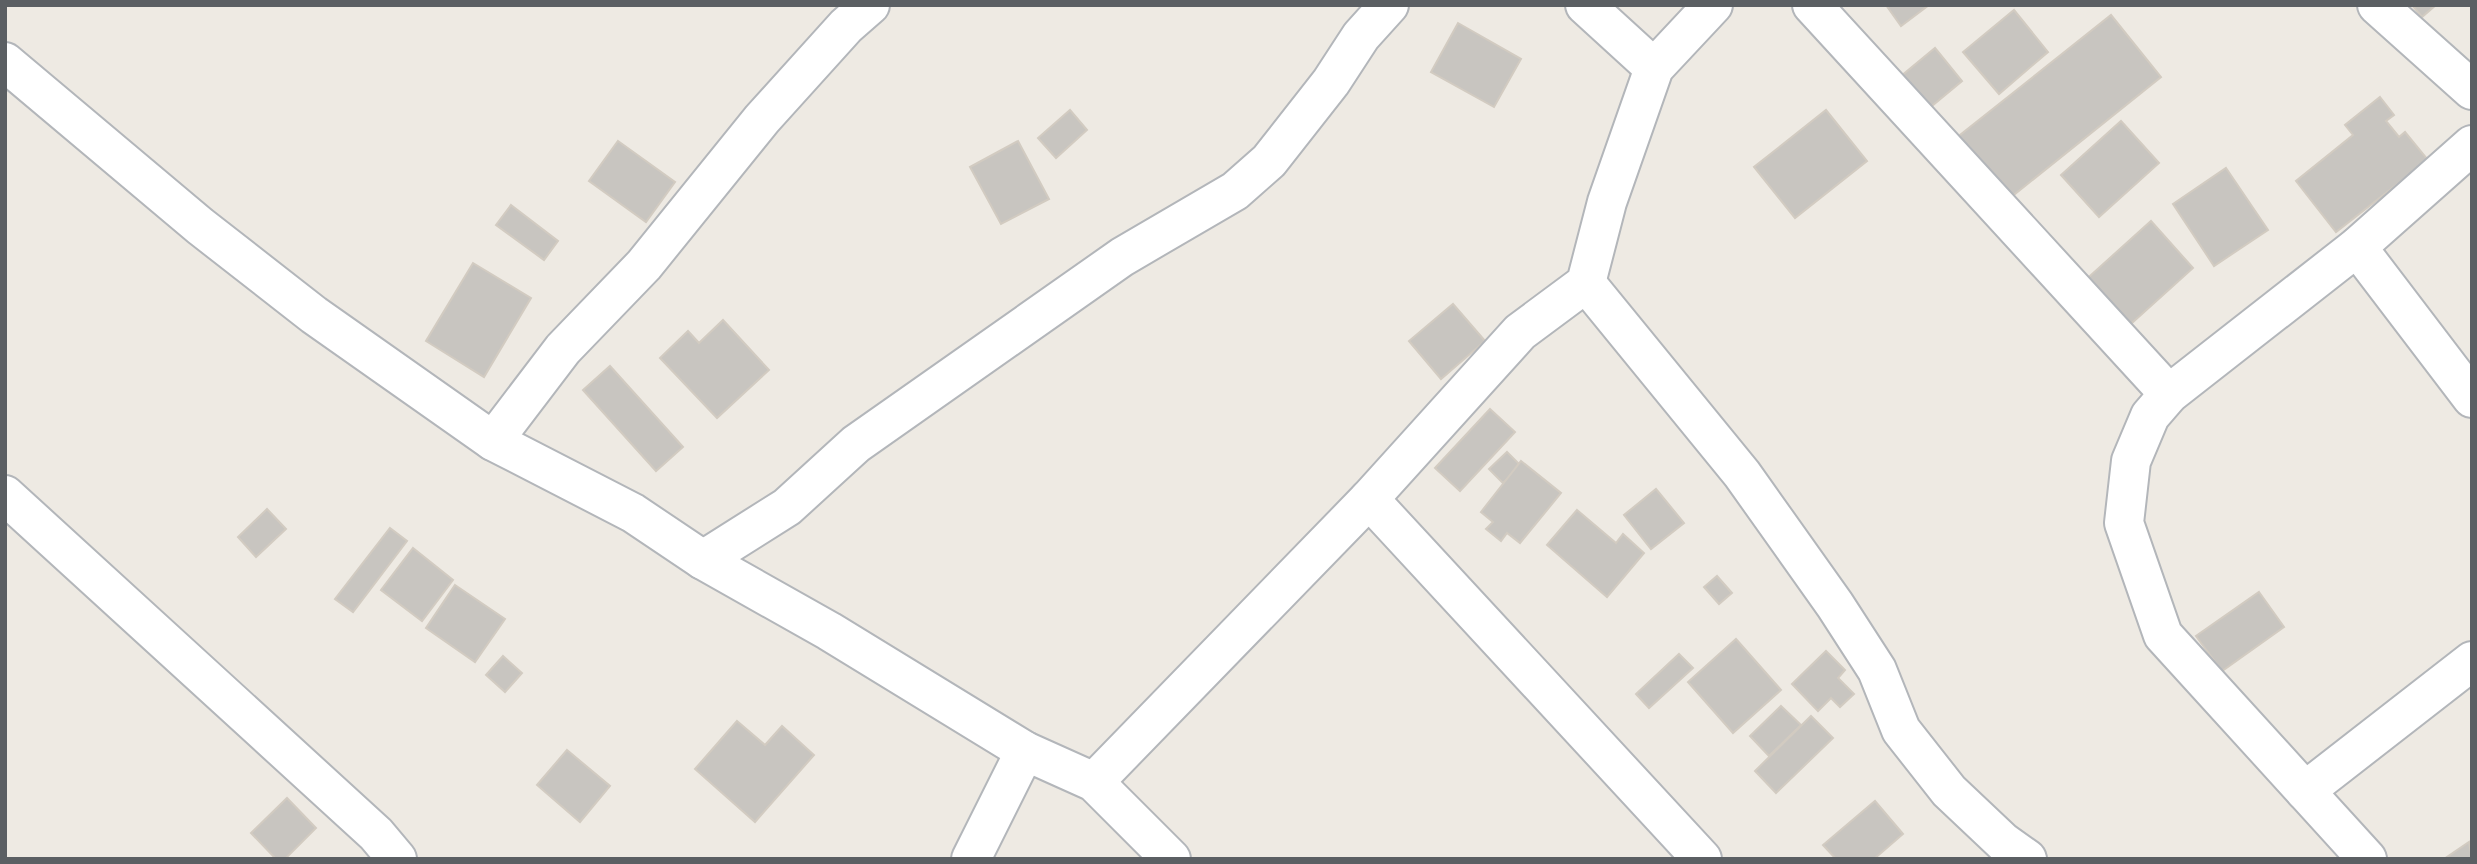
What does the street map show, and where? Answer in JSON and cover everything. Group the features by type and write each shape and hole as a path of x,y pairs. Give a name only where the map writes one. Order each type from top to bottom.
{"street":[{"path":"493,441 564,349 644,265 762,119 846,26 870,5"},
{"path":"703,560 787,507 856,444 1122,257 1236,191 1269,161 1331,82 1361,36 1389,5"},
{"path":"1586,5 1654,68"},
{"path":"1094,782 1369,499 1520,332 1586,283 1607,202 1654,68 1713,5"},
{"path":"1812,5 2169,394"},
{"path":"2377,5 2472,90"},
{"path":"5,62 200,226 303,307 493,441 632,513 703,560 828,631 1025,751 1094,782 1171,859"},
{"path":"2367,859 2163,635 2124,523 2132,461 2150,416 2169,394 2357,247 2472,145"},
{"path":"2357,247 2472,398"},
{"path":"1586,283 1742,474 1827,594 1877,670 1900,730 1949,791 2003,842 2027,859"},
{"path":"5,495 376,834 397,859"},
{"path":"1369,499 1702,859"},
{"path":"2305,791 2472,661"},
{"path":"971,859 1025,751"}],"building":[{"path":"1886,5 1929,5 1901,26"},
{"path":"2412,5 2436,5 2422,17"},
{"path":"2014,10 2048,52 1999,94 1963,52"},
{"path":"2111,15 2161,77 2005,202 1955,139"},
{"path":"1458,23 1521,59 1494,107 1431,72"},
{"path":"1935,48 1962,81 1927,110 1900,77"},
{"path":"2380,97 2394,115 2386,121 2399,137 2405,132 2428,160 2336,232 2296,181 2353,135 2345,125"},
{"path":"1070,110 1087,130 1056,158 1038,138"},
{"path":"1826,110 1867,161 1795,218 1754,167"},
{"path":"2121,121 2159,163 2099,217 2061,175"},
{"path":"618,141 675,182 646,222 589,181"},
{"path":"1018,141 1049,199 1001,224 970,167"},
{"path":"2226,168 2268,230 2214,266 2173,204"},
{"path":"511,205 558,241 544,260 496,225"},
{"path":"2151,221 2193,268 2123,331 2081,284"},
{"path":"473,263 531,298 484,377 426,341"},
{"path":"1453,304 1485,341 1441,379 1409,341"},
{"path":"723,320 769,370 717,418 660,358 688,331 699,343"},
{"path":"610,366 683,447 656,471 583,390"},
{"path":"1490,409 1515,432 1460,491 1435,468"},
{"path":"1507,452 1521,466 1503,483 1489,469"},
{"path":"1521,461 1561,493 1520,543 1507,533 1501,541 1486,529 1493,522 1481,512"},
{"path":"1656,489 1684,523 1651,549 1624,515"},
{"path":"267,509 286,529 256,557 238,537"},
{"path":"1577,510 1616,543 1623,534 1644,553 1607,597 1547,545"},
{"path":"390,528 407,541 353,612 335,599"},
{"path":"413,548 453,580 422,621 381,590"},
{"path":"1717,576 1732,593 1719,604 1704,587"},
{"path":"455,585 505,619 475,662 426,628"},
{"path":"2259,592 2284,627 2222,671 2196,636"},
{"path":"1736,639 1781,690 1733,733 1688,682"},
{"path":"1826,651 1845,670 1838,678 1854,694 1840,707 1831,698 1818,711 1792,684"},
{"path":"1679,654 1693,668 1649,708 1636,694"},
{"path":"503,656 522,673 505,692 486,675"},
{"path":"1781,706 1801,725 1769,756 1750,736"},
{"path":"1811,716 1833,738 1776,793 1755,771"},
{"path":"737,721 765,745 782,726 814,755 755,822 695,769"},
{"path":"567,750 610,786 580,822 537,785"},
{"path":"287,798 316,828 285,859 276,859 251,833"},
{"path":"1875,801 1903,834 1874,859 1836,859 1823,845"},
{"path":"2469,842 2472,859 2444,859"}]}
